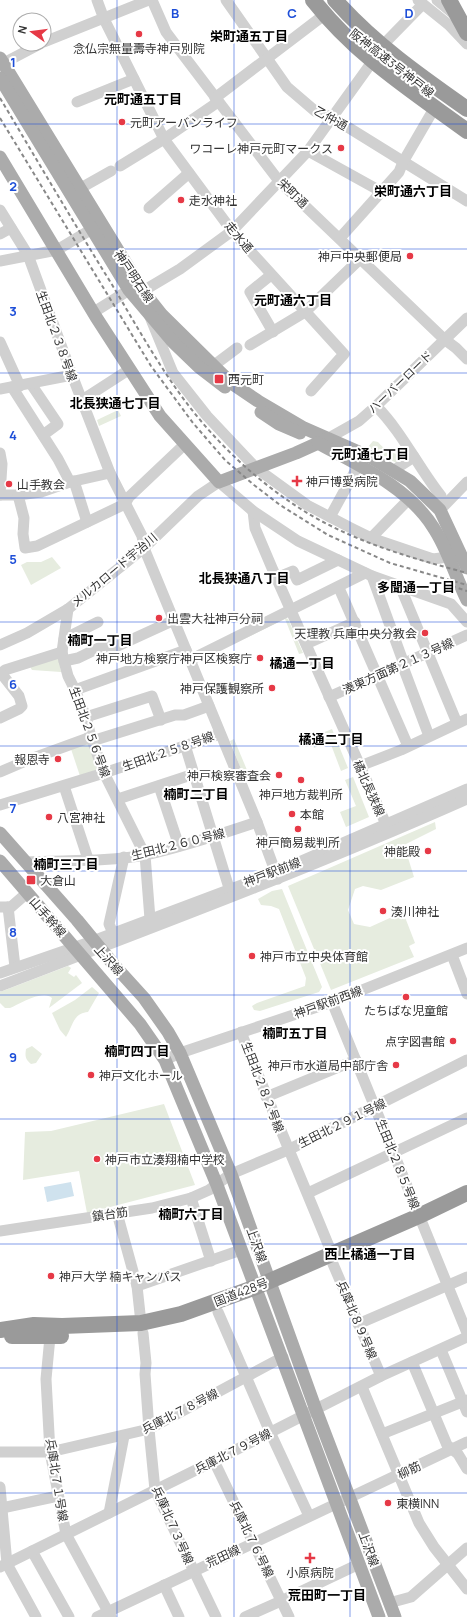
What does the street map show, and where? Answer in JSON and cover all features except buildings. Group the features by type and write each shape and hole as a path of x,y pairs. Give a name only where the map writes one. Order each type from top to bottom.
{"highway":[{"path":"313,0 326,5 343,35 467,113"},
{"name":"阪神高速3号神戸線","path":"335,0 352,20 369,36 467,109"},
{"path":"449,0 467,33"},
{"path":"453,0 467,26"},
{"name":"阪神高速3号神戸線","path":"326,5 344,26 362,43 467,120"},
{"path":"376,55 435,107 467,131"},
{"name":"国道428号","path":"421,1221 467,1193"},
{"name":"国道428号","path":"0,1339 11,1336 50,1337 183,1324 218,1312 265,1288 421,1221 467,1204"},
{"name":"国道428号","path":"0,1330 34,1325 142,1328 235,1296 265,1288"}],"main road":[{"name":"神戸明石線","path":"1,62 79,189 149,315 187,356 242,400 288,429 360,452 394,470 410,481 440,510 466,565"},
{"name":"神戸明石線","path":"0,78 92,229 136,291 230,382 258,401 304,428 358,466 389,484 409,499 433,526 467,601"},
{"path":"0,159 160,416 219,482 322,441"},
{"name":"山手幹線","path":"0,833 77,920 96,945"},
{"name":"山手幹線","path":"0,861 78,951"},
{"name":"上沢線","path":"96,945 144,998 168,1032 180,1053 231,1174 265,1288 283,1357 350,1498 395,1617"},
{"name":"上沢線","path":"78,951 140,1024 165,1060 217,1185 241,1250 265,1288 310,1412 337,1504 379,1617"}],"street":[{"name":"走水通","path":"97,0 104,19 164,139 232,231 344,354 311,391"},
{"path":"52,39 149,0"},
{"name":"栄町通","path":"152,0 166,32 216,100 279,181 444,339 467,359"},
{"name":"乙仲通","path":"226,0 287,87 315,111 333,118 467,200"},
{"path":"437,0 449,11 467,21"},
{"path":"94,312 184,267 232,231 308,151 333,118 376,55 420,2 449,26 467,44"},
{"path":"79,189 164,139 216,100 267,58 326,5"},
{"path":"1,62 23,52"},
{"path":"77,102 134,79"},
{"path":"340,238 399,172 403,162 435,107"},
{"path":"308,151 382,192"},
{"path":"149,208 189,173"},
{"name":"生田北２３８号線","path":"0,210 28,255 110,473 142,536 144,548 257,822 277,875"},
{"path":"0,234 11,228"},
{"path":"0,262 57,250 92,229"},
{"path":"250,345 305,312 361,258"},
{"path":"272,275 250,292 273,332"},
{"path":"149,315 173,373 207,416 256,468 308,505 372,538 433,559 448,557"},
{"name":"ハーバーロード","path":"322,441 359,421 467,318"},
{"path":"0,342 43,435 72,482 87,522"},
{"path":"213,366 237,348"},
{"path":"82,400 130,369"},
{"path":"0,389 72,375"},
{"path":"21,385 58,424 43,435"},
{"path":"376,406 391,424 440,496 440,510"},
{"path":"18,495 24,518 23,534 25,548 37,546 125,504 129,497 185,444"},
{"path":"0,453 2,464 0,495 18,495 41,492 72,482 110,473"},
{"path":"394,470 414,457"},
{"path":"330,517 358,466"},
{"path":"410,481 428,480"},
{"path":"219,482 253,511 298,541 369,575 453,605 467,622"},
{"name":"メルカロード宇治川","path":"0,645 27,633 68,609 144,548 172,519 198,496 219,482"},
{"path":"440,510 467,482"},
{"path":"372,538 409,499"},
{"name":"橘北長狭線","path":"253,511 255,528 276,578 388,829"},
{"path":"276,578 293,571 297,580 338,560"},
{"path":"190,660 291,610 369,575"},
{"path":"369,575 429,736"},
{"path":"360,766 462,721 428,653 400,586"},
{"path":"339,588 378,674 408,746"},
{"path":"453,605 467,601"},
{"name":"生田北２５６号線","path":"68,609 63,657 68,676 86,717 91,739 104,773 118,798 145,855 150,919"},
{"path":"0,718 18,710 22,706 19,696 2,670 63,657 78,658 170,622 174,619"},
{"path":"64,639 98,622"},
{"path":"306,644 354,622"},
{"name":"湊東方面第２１３号線","path":"329,697 467,635"},
{"path":"75,690 186,650"},
{"path":"86,717 152,696 161,720"},
{"path":"0,772 28,760 91,739 175,715 184,716 209,706"},
{"name":"生田北２５８号線","path":"0,805 64,786 220,734"},
{"path":"185,745 229,888"},
{"path":"118,798 160,786 194,774"},
{"path":"64,786 88,860"},
{"path":"160,786 179,846"},
{"name":"神戸駅前線","path":"388,829 467,789"},
{"name":"神戸駅前線","path":"78,951 211,906 277,875 388,829 467,799"},
{"name":"生田北２６０号線","path":"26,862 88,860 145,855 214,836 257,822"},
{"path":"113,933 109,924 124,857"},
{"name":"神戸駅前線","path":"96,945 113,933 229,888 277,875"},
{"path":"15,967 4,907 11,907 27,893"},
{"path":"172,911 180,911 202,904 211,906"},
{"name":"神戸駅前西線","path":"165,1060 180,1053 332,1002 467,948"},
{"path":"0,973 15,967 78,951"},
{"path":"0,986 78,951"},
{"path":"452,955 467,994"},
{"name":"生田北２８５号線","path":"332,1002 467,1333"},
{"name":"生田北２８２号線","path":"241,1032 288,1150 308,1193 333,1259"},
{"path":"266,1097 356,1060"},
{"name":"生田北２９１号線","path":"217,1185 231,1174 288,1150 467,1060"},
{"path":"308,1193 467,1118"},
{"name":"鎮台筋","path":"0,1232 117,1212 152,1208 190,1198 217,1185"},
{"path":"190,1198 211,1261"},
{"name":"兵庫北７３号線","path":"117,1212 138,1286 146,1363 145,1374 155,1490 216,1617"},
{"path":"138,1286 241,1250"},
{"name":"兵庫北８９号線","path":"333,1259 358,1324 381,1376"},
{"path":"358,1324 467,1277"},
{"path":"218,1312 270,1432 309,1516"},
{"name":"兵庫北７１号線","path":"50,1337 46,1379 50,1452 66,1534 110,1614"},
{"name":"兵庫北７９号線","path":"3,1565 362,1387 381,1376 467,1337"},
{"path":"441,1350 465,1401 467,1412"},
{"name":"兵庫北７８号線","path":"0,1452 50,1452 149,1429 283,1357"},
{"path":"412,1362 447,1446 458,1454 467,1469"},
{"path":"362,1387 420,1523 467,1589"},
{"path":"382,1434 465,1401"},
{"path":"109,1513 124,1436"},
{"name":"柳筋","path":"350,1498 467,1442"},
{"name":"兵庫北７６号線","path":"214,1461 289,1617"},
{"path":"0,1487 3,1565 36,1617"},
{"path":"2,1508 58,1496"},
{"name":"荒田線","path":"97,1617 110,1614 164,1585 253,1542 350,1498"},
{"path":"389,1603 411,1597 467,1548"},
{"path":"32,1551 69,1617"},
{"path":"245,1617 359,1564"},
{"path":"164,1585 179,1617"}],"shaded area":[{"path":"118,410 121,416 99,426 97,420"},
{"path":"373,441 378,442 391,452 397,454 402,452 407,458 398,464 368,447"},
{"path":"52,557 61,568 31,585 21,565 27,562 41,562"},
{"path":"283,617 288,619 303,653 299,654 285,619 244,639"},
{"path":"56,656 59,659 61,672 32,670 29,665"},
{"path":"332,729 348,768 341,771 330,742 314,748 310,738"},
{"path":"234,739 247,770 242,772 230,741"},
{"path":"89,743 98,770 80,776 71,749"},
{"path":"353,777 369,817 346,827 340,812 356,806 345,780"},
{"path":"435,822 436,829 404,845 414,877 381,890 363,886 355,889 348,910 354,924 370,927 403,912 415,943 409,946 414,957 331,990 288,886"},
{"path":"282,889 322,987 319,992 260,1011 254,1010 252,1006 257,1003 305,986 306,978 279,909 261,905 258,899 272,891"},
{"path":"68,966 71,968 68,973 74,977 76,975 82,983 49,1008 52,998 43,995 31,998 10,1008 5,1008 0,1003 0,992"},
{"path":"92,987 99,993 88,1012 76,1017 66,1037 60,1030 52,1013 75,1000"},
{"path":"32,1046 42,1054 36,1063 31,1064 26,1057 26,1049"},
{"path":"164,1104 195,1185 87,1213 79,1171 23,1180 25,1132 51,1131"}],"water":[{"path":"71,1182 74,1196 47,1202 44,1187"}],"railway":[{"path":"0,98 158,362 189,406 220,443 255,476 314,517 351,535 389,550 467,573"},
{"path":"0,118 151,366 193,423 225,460 280,505 328,535 390,563 467,585"},
{"path":"452,586 467,591"}],"place":[{"name":"念仏宗無量壽寺神戸別院","path":"139,34"},
{"name":"元町アーバンライフ","path":"122,122"},
{"name":"ワコーレ神戸元町マークス","path":"341,148"},
{"name":"走水神社","path":"181,200"},
{"name":"神戸中央郵便局","path":"410,256"},
{"name":"西元町","path":"219,379"},
{"name":"神戸博愛病院","path":"297,481"},
{"name":"山手教会","path":"9,484"},
{"name":"出雲大社神戸分祠","path":"159,618"},
{"name":"天理教 兵庫中央分教会","path":"425,633"},
{"name":"神戸地方検察庁神戸区検察庁","path":"260,658"},
{"name":"神戸保護観察所","path":"272,688"},
{"name":"報恩寺","path":"58,759"},
{"name":"神戸検察審査会","path":"279,775"},
{"name":"神戸地方裁判所","path":"301,780"},
{"name":"本館","path":"292,814"},
{"name":"八宮神社","path":"49,817"},
{"name":"神戸簡易裁判所","path":"298,829"},
{"name":"神能殿","path":"428,851"},
{"name":"大倉山","path":"31,880"},
{"name":"湊川神社","path":"383,911"},
{"name":"神戸市立中央体育館","path":"252,956"},
{"name":"たちばな児童館","path":"406,997"},
{"name":"点字図書館","path":"453,1041"},
{"name":"神戸市水道局中部庁舎","path":"396,1065"},
{"name":"神戸文化ホール","path":"91,1075"},
{"name":"神戸市立湊翔楠中学校","path":"97,1159"},
{"name":"神戸大学 楠キャンパス","path":"51,1276"},
{"name":"東横INN","path":"388,1503"},
{"name":"小原病院","path":"310,1558"}],"district":[{"name":"栄町通五丁目","path":"249,36"},
{"name":"元町通五丁目","path":"143,99"},
{"name":"栄町通六丁目","path":"413,191"},
{"name":"元町通六丁目","path":"293,300"},
{"name":"北長狭通七丁目","path":"115,403"},
{"name":"元町通七丁目","path":"370,454"},
{"name":"北長狭通八丁目","path":"244,578"},
{"name":"多聞通一丁目","path":"416,587"},
{"name":"楠町一丁目","path":"100,640"},
{"name":"橘通一丁目","path":"302,663"},
{"name":"橘通二丁目","path":"331,739"},
{"name":"楠町二丁目","path":"196,794"},
{"name":"楠町三丁目","path":"66,864"},
{"name":"楠町五丁目","path":"295,1033"},
{"name":"楠町四丁目","path":"137,1051"},
{"name":"楠町六丁目","path":"191,1214"},
{"name":"西上橘通一丁目","path":"370,1254"},
{"name":"荒田町一丁目","path":"327,1595"}]}
